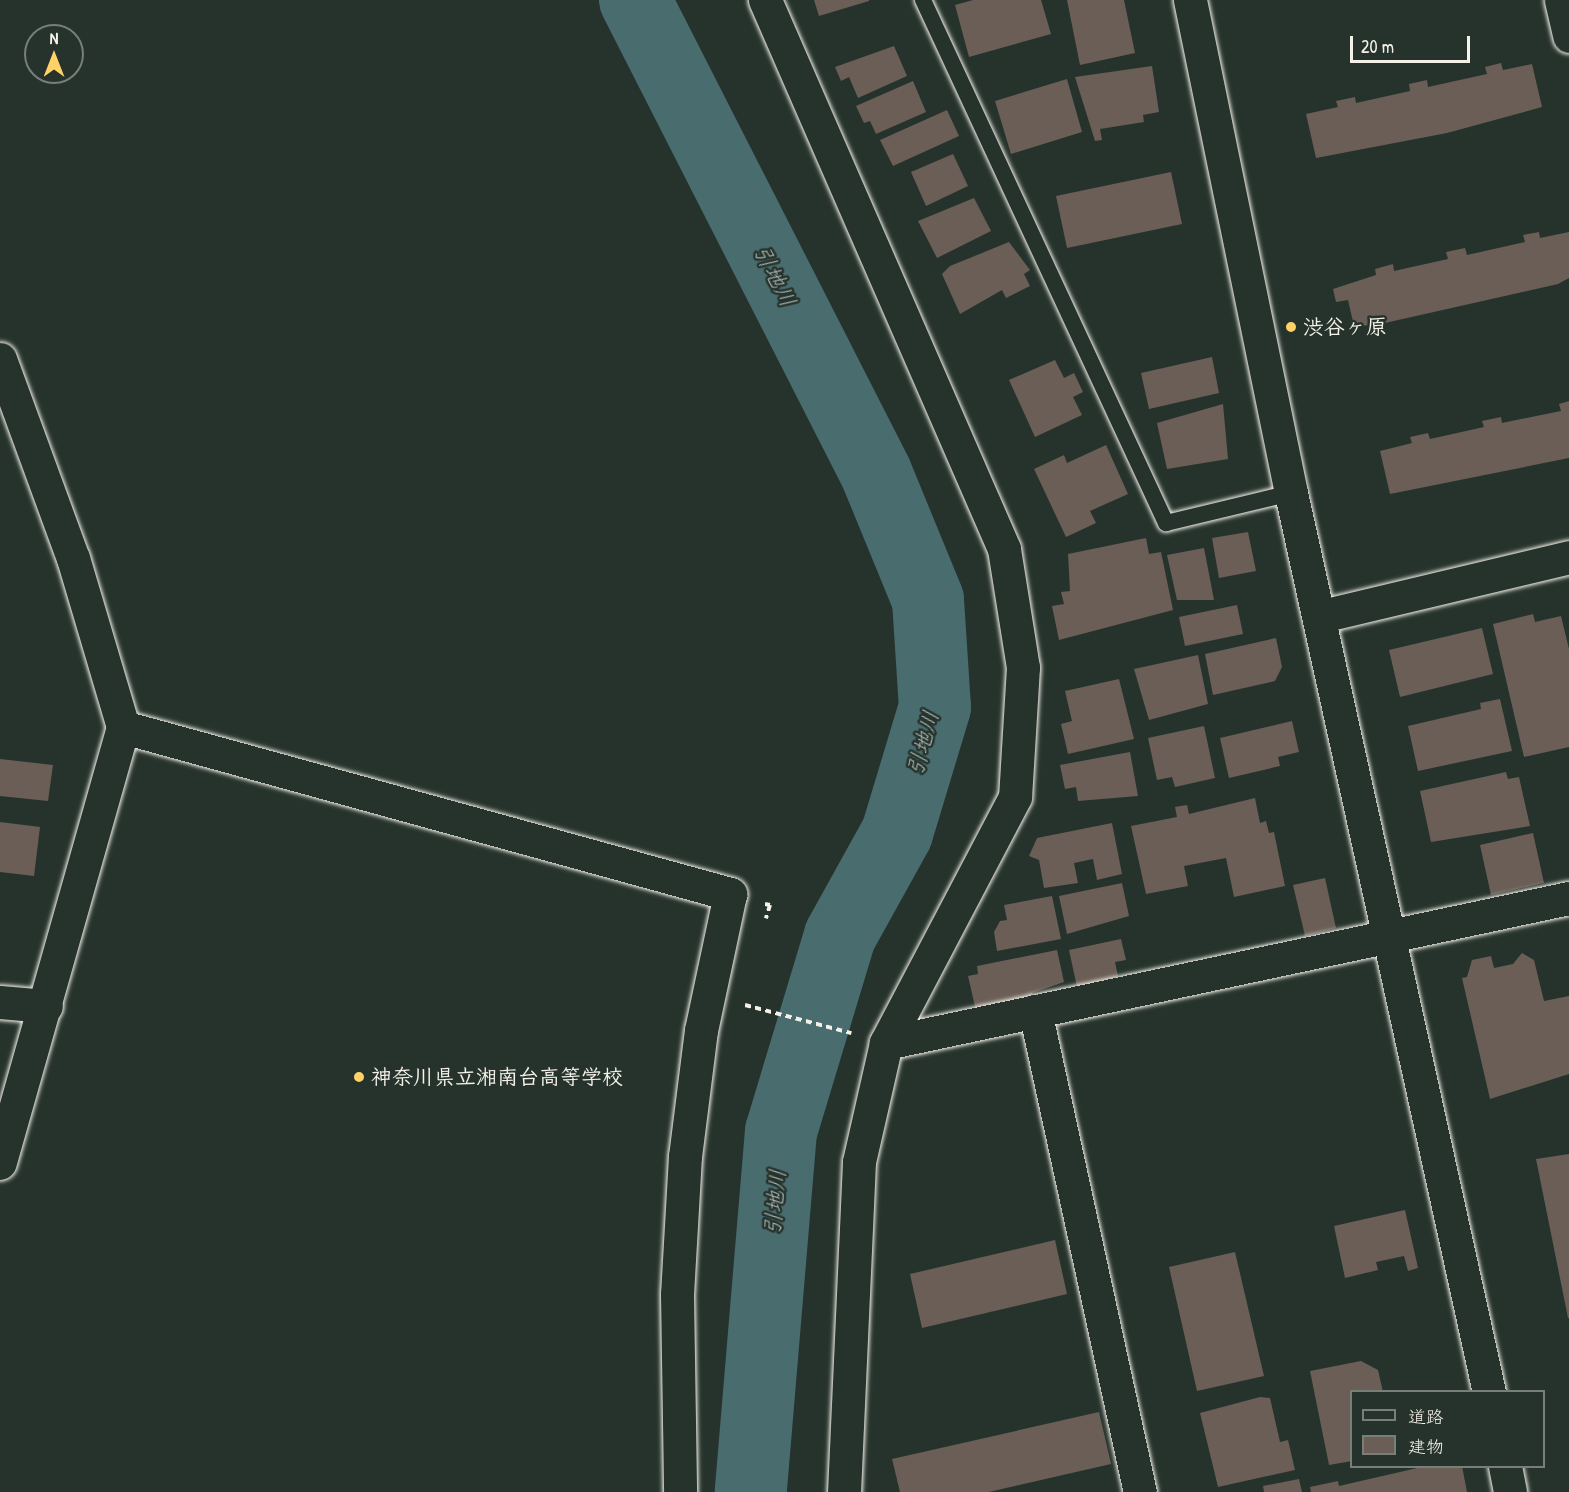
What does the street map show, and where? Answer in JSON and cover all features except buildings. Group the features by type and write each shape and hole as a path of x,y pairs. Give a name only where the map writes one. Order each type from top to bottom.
{"street":[{"path":"765,0 1004,549 1023,667 1015,797 886,1042 859,1162 844,1492"},
{"path":"1190,0 1291,493 1322,616 1489,1390"},
{"path":"1561,0 1569,36"},
{"path":"0,359 73,558 123,727 0,1163"},
{"path":"1322,616 1569,557"},
{"path":"123,727 730,894 701,1030 685,1156 677,1294 680,1492"},
{"path":"886,1042 1569,898"},
{"path":"0,1002 46,1006"},
{"path":"1035,1011 1140,1492"},
{"path":"1505,1468 1510,1492"}],"lane":[{"path":"923,0 1166,523 1291,493"}],"path":[{"path":"748,1006 848,1032"}],"waterway":[{"name":"引地川","path":"635,0 876,473 928,600 935,707 897,833 840,936 781,1131 751,1492"}],"place":[{"name":"渋谷ヶ原","path":"1291,327"},
{"name":"神奈川県立湘南台高等学校","path":"359,1077"}]}
